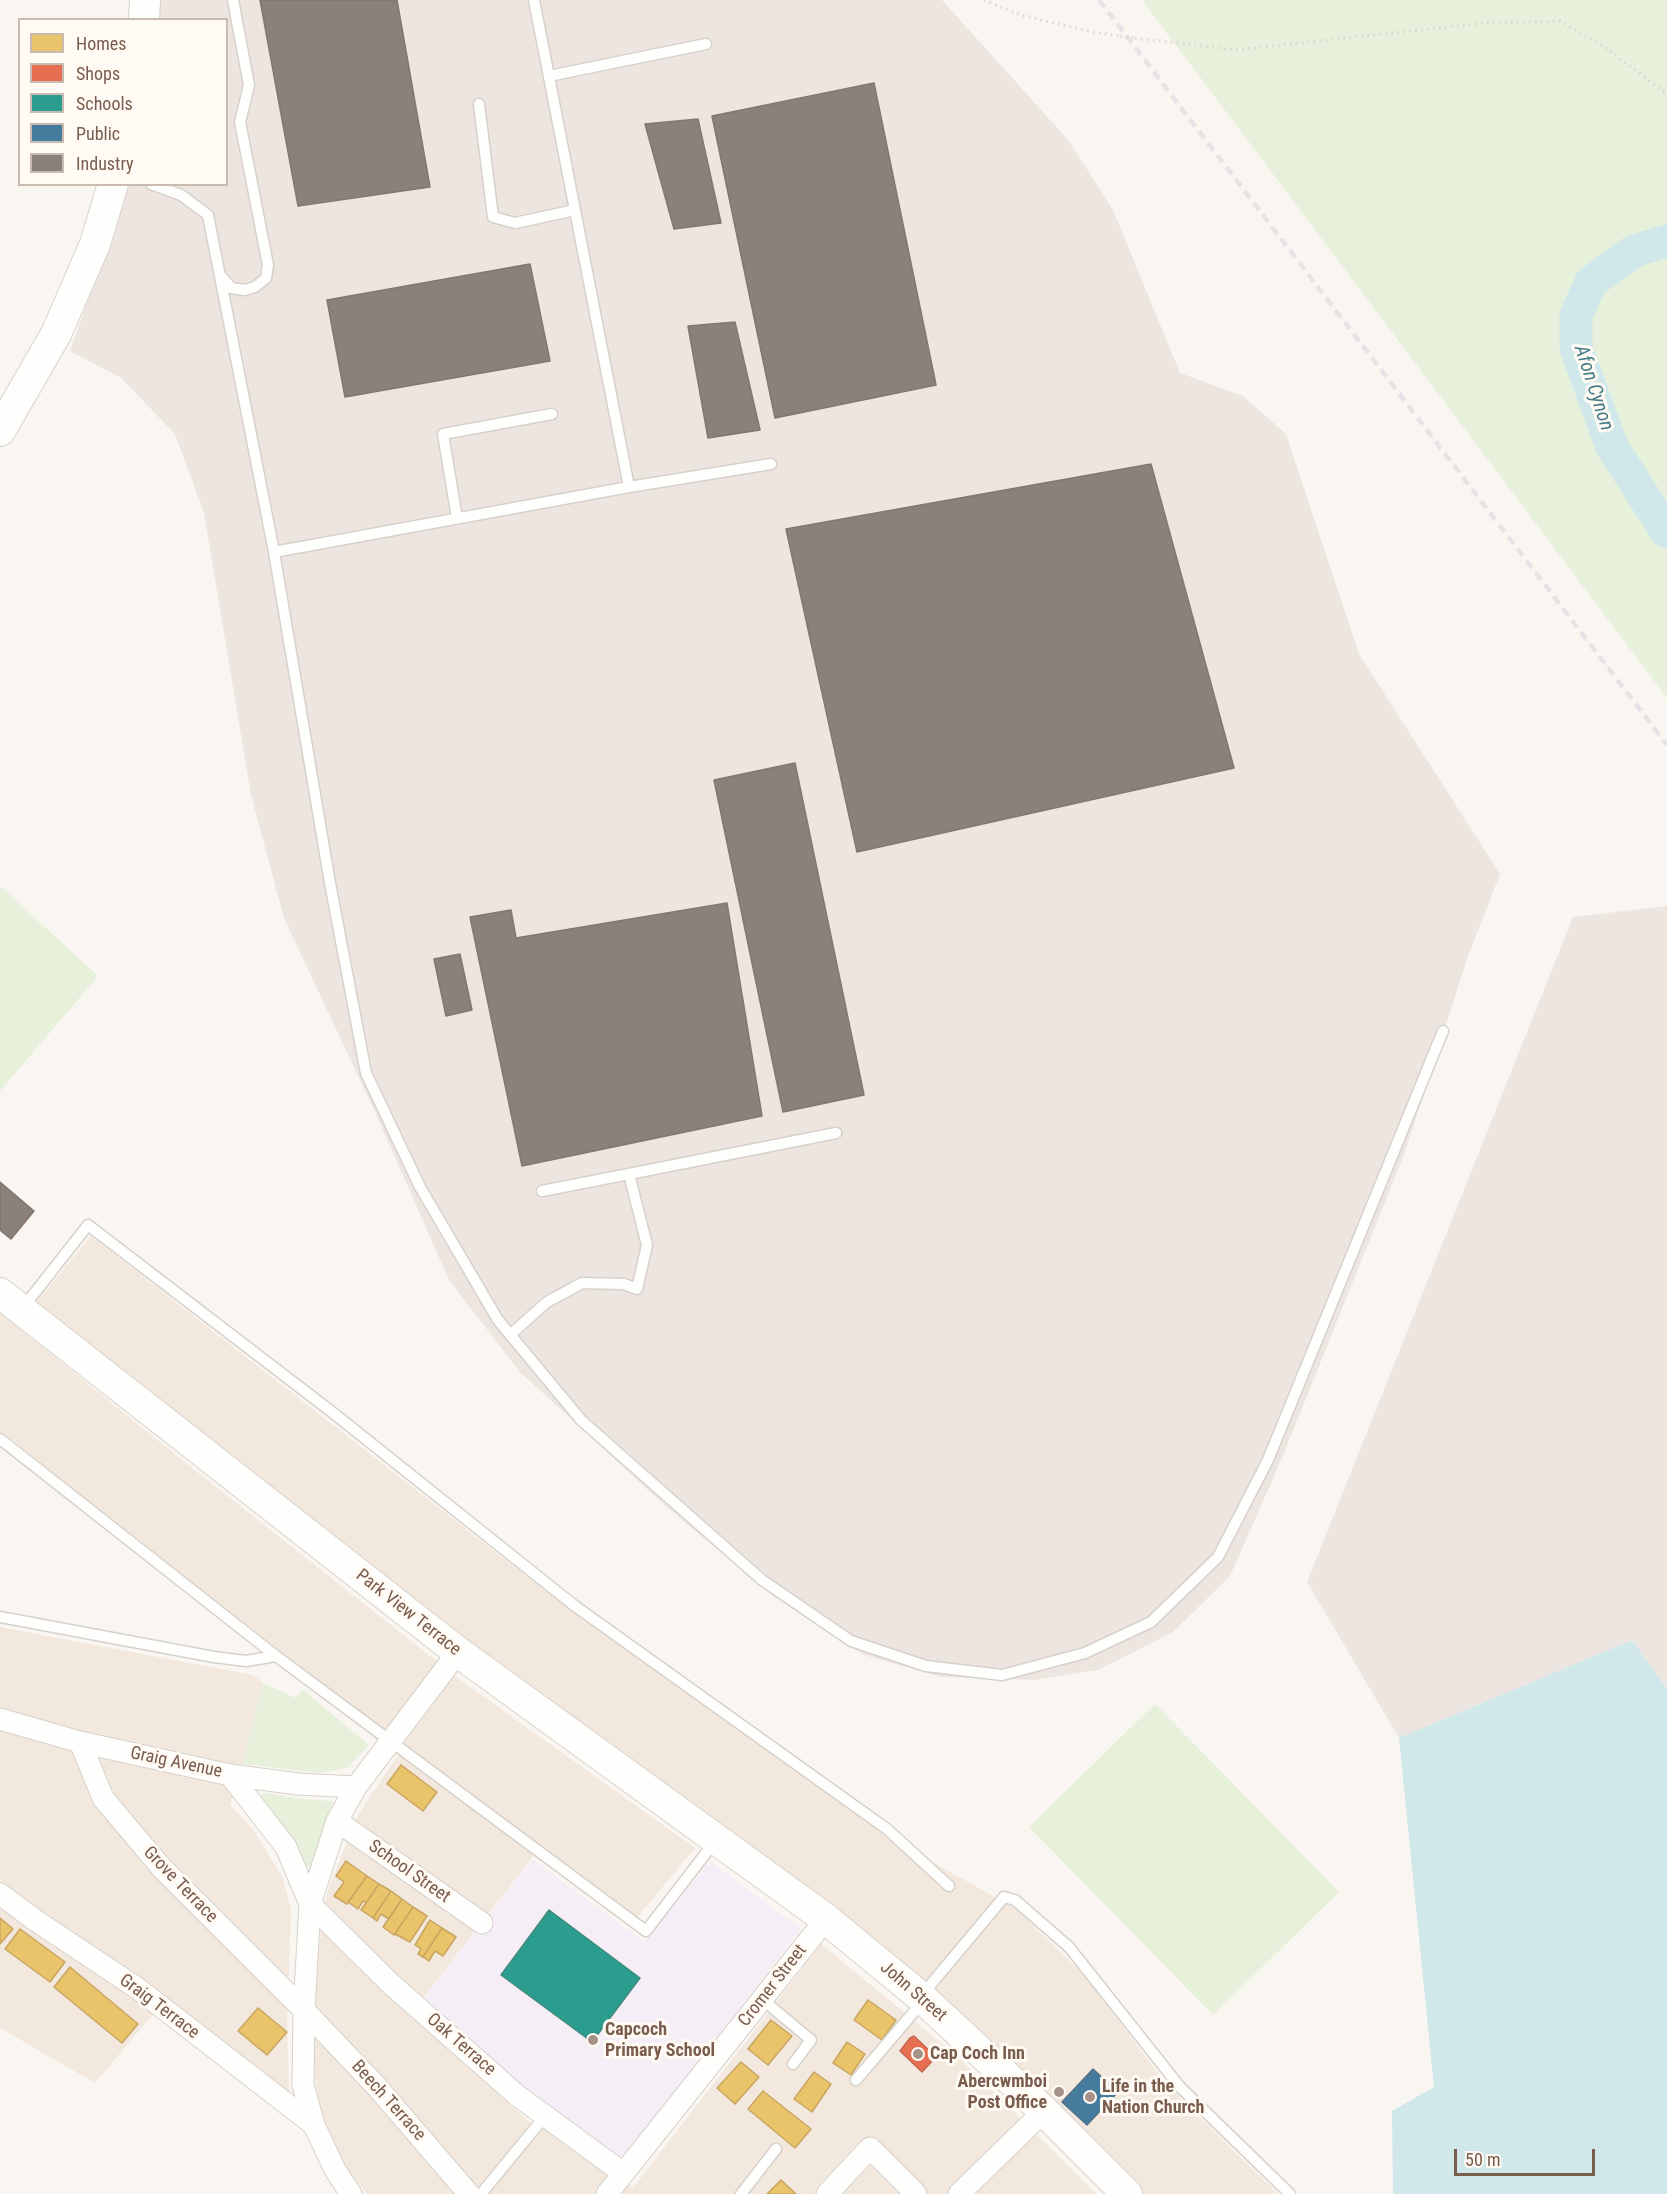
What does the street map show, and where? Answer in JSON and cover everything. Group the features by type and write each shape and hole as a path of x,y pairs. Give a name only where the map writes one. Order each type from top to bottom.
{"main road":[{"path":"144,18 145,0"},
{"path":"0,431 56,334 95,244 112,186"},
{"name":"Park View Terrace","path":"11,1302 458,1652 826,1919"},
{"name":"John Street","path":"826,1919 922,1998 1044,2111 1127,2194"}],"street":[{"path":"351,2194 335,2170 314,2125 303,2085 304,2010 310,1904 337,1821 356,1787 458,1652"},
{"name":"Graig Avenue","path":"0,1719 80,1743 230,1775 298,1784 356,1787"},
{"name":"Grove Terrace","path":"80,1743 103,1798 161,1867 304,2010"},
{"path":"230,1775 286,1847 310,1904"},
{"name":"School Street","path":"337,1821 482,1923"},
{"name":"Graig Terrace","path":"0,1894 34,1920 137,1988 314,2125"},
{"name":"Oak Terrace","path":"310,1904 391,1984 518,2096 623,2173"},
{"name":"Cromer Street","path":"607,2194 826,1919"},
{"name":"Beech Terrace","path":"304,2010 377,2087 469,2194"},
{"path":"958,2194 1044,2111"},
{"path":"827,2194 870,2148 916,2194"}],"lane":[{"path":"220,275 231,288 245,290 255,287 266,278 268,265 240,122 249,85 233,0"},
{"path":"534,0 629,487"},
{"path":"549,76 706,44"},
{"path":"478,104 493,217 515,223 575,210"},
{"path":"157,186 182,195 208,214 274,552 330,883 366,1072 420,1187 498,1320 580,1420 762,1580 851,1641 926,1666 1002,1675 1085,1653 1150,1622 1218,1557 1268,1460 1443,1031"},
{"path":"457,518 443,434 552,414"},
{"path":"274,552 629,487 771,464"},
{"path":"542,1191 836,1133"},
{"path":"510,1335 547,1302 582,1283 624,1284 637,1289 647,1245 629,1174"},
{"path":"11,1302 88,1225 332,1412 575,1605 887,1829 950,1886"},
{"path":"0,1439 276,1656 646,1931 716,1839"},
{"path":"0,1617 246,1661 276,1656"},
{"path":"856,2080 1004,1897 1015,1900 1069,1947 1180,2087 1290,2194"},
{"path":"762,2000 811,2040 793,2064"},
{"path":"481,2194 545,2116"},
{"path":"741,2194 776,2149"}],"path":[{"path":"984,0 1021,15 1087,31 1236,50 1485,23 1560,21 1602,46 1667,94"}],"shaded area":[{"path":"158,0 942,0 1069,141 1113,210 1180,373 1243,396 1286,434 1359,654 1500,874 1468,956 1405,1152 1282,1458 1230,1576 1173,1632 1098,1670 1033,1680 941,1677 864,1655 773,1596 662,1503 519,1371 449,1280 375,1112 284,918 251,795 204,513 175,434 121,378 70,351 126,186 228,186 228,18 157,18"},
{"path":"1667,906 1667,1689 1632,1640 1399,1738 1307,1582 1573,917"},
{"path":"91,1236 548,1593 895,1841 1016,1909 1085,1976 1165,2083 1278,2194 1143,2194 1079,2132 468,1646 34,1305"},
{"path":"0,1313 459,1679 695,1848 635,1920 540,1847 411,2014 540,2132 548,2122 633,2188 821,1944 958,2057 1097,2194 367,2194 346,2166 320,2115 313,2059 314,2002 323,1908 329,1887 358,1815 402,1749 0,1430"},
{"path":"0,1627 253,1675 263,1683 243,1764 230,1805 252,1828 283,1878 291,1909 287,2022 289,2092 286,2096 166,1999 95,2083 0,2028"},
{"name":"Capcoch Primary School","path":"532,1859 644,1942 710,1861 801,1929 619,2164 518,2083 424,1998"}],"green space":[{"path":"1142,0 1667,0 1667,698 1282,186"},
{"path":"0,886 98,976 0,1091"},
{"path":"263,1683 296,1698 303,1690 369,1745 347,1768 320,1773 243,1764"},
{"path":"1155,1704 1339,1892 1213,2015 1029,1827"},
{"path":"266,1793 332,1801 335,1805 312,1867 304,1866 263,1801 261,1796"}],"water":[{"path":"1632,1640 1667,1689 1667,2194 1393,2194 1392,2111 1434,2087 1399,1738"}],"building: Homes":[{"path":"401,1765 437,1792 423,1811 387,1784"},
{"path":"346,1861 367,1876 347,1904 334,1896 344,1882 336,1876"},
{"path":"367,1876 379,1884 366,1903 363,1901 358,1909 348,1902"},
{"path":"379,1884 391,1891 373,1918 361,1910"},
{"path":"391,1891 402,1899 389,1919 381,1914 377,1921 373,1918"},
{"path":"402,1899 413,1907 394,1935 383,1927"},
{"path":"413,1907 427,1916 410,1942 395,1934"},
{"path":"0,1918 13,1929 0,1944"},
{"path":"430,1920 442,1928 423,1957 418,1954 421,1949 415,1945"},
{"path":"442,1928 456,1937 443,1956 435,1951 429,1961 423,1957"},
{"path":"20,1929 65,1962 50,1982 5,1949"},
{"path":"70,1967 138,2024 122,2043 54,1987"},
{"path":"868,2000 896,2020 882,2040 854,2020"},
{"path":"258,2008 287,2032 267,2055 238,2031"},
{"path":"771,2020 792,2036 768,2065 748,2049"},
{"path":"847,2042 865,2054 851,2075 833,2063"},
{"path":"741,2062 759,2077 735,2104 717,2088"},
{"path":"814,2072 831,2084 812,2112 794,2099"},
{"path":"763,2091 811,2129 795,2148 748,2109"},
{"path":"781,2180 796,2194 767,2194"}],"building: Shops":[{"name":"Cap Coch Inn","path":"914,2036 936,2057 922,2072 900,2051"}],"building: Schools":[{"path":"549,1910 640,1978 592,2042 501,1975"}],"building: Public":[{"name":"Life in the Nation Church","path":"1093,2069 1118,2092 1087,2125 1062,2102"}],"building: Industry":[{"path":"260,0 397,0 430,187 298,206"},
{"path":"874,83 936,385 775,418 712,116"},
{"path":"698,119 721,223 674,229 645,124"},
{"path":"530,264 550,361 345,397 327,300"},
{"path":"735,322 760,430 708,438 688,326"},
{"path":"1151,464 1234,768 857,852 786,529"},
{"path":"795,763 864,1095 783,1112 714,780"},
{"path":"727,903 762,1116 522,1166 470,917 511,910 516,938"},
{"path":"460,954 472,1010 446,1016 434,959"},
{"path":"0,1182 34,1211 11,1239 0,1230"}],"waterway":[{"name":"Afon Cynon","path":"1667,241 1634,251 1591,282 1576,315 1576,348 1612,447 1667,532"}],"railway":[{"path":"1099,0 1667,745"}],"place":[{"name":"Capcoch Primary School","path":"593,2040"},
{"name":"Cap Coch Inn","path":"918,2054"},
{"name":"Abercwmboi Post Office","path":"1059,2092"},
{"name":"Life in the Nation Church","path":"1090,2097"}]}
